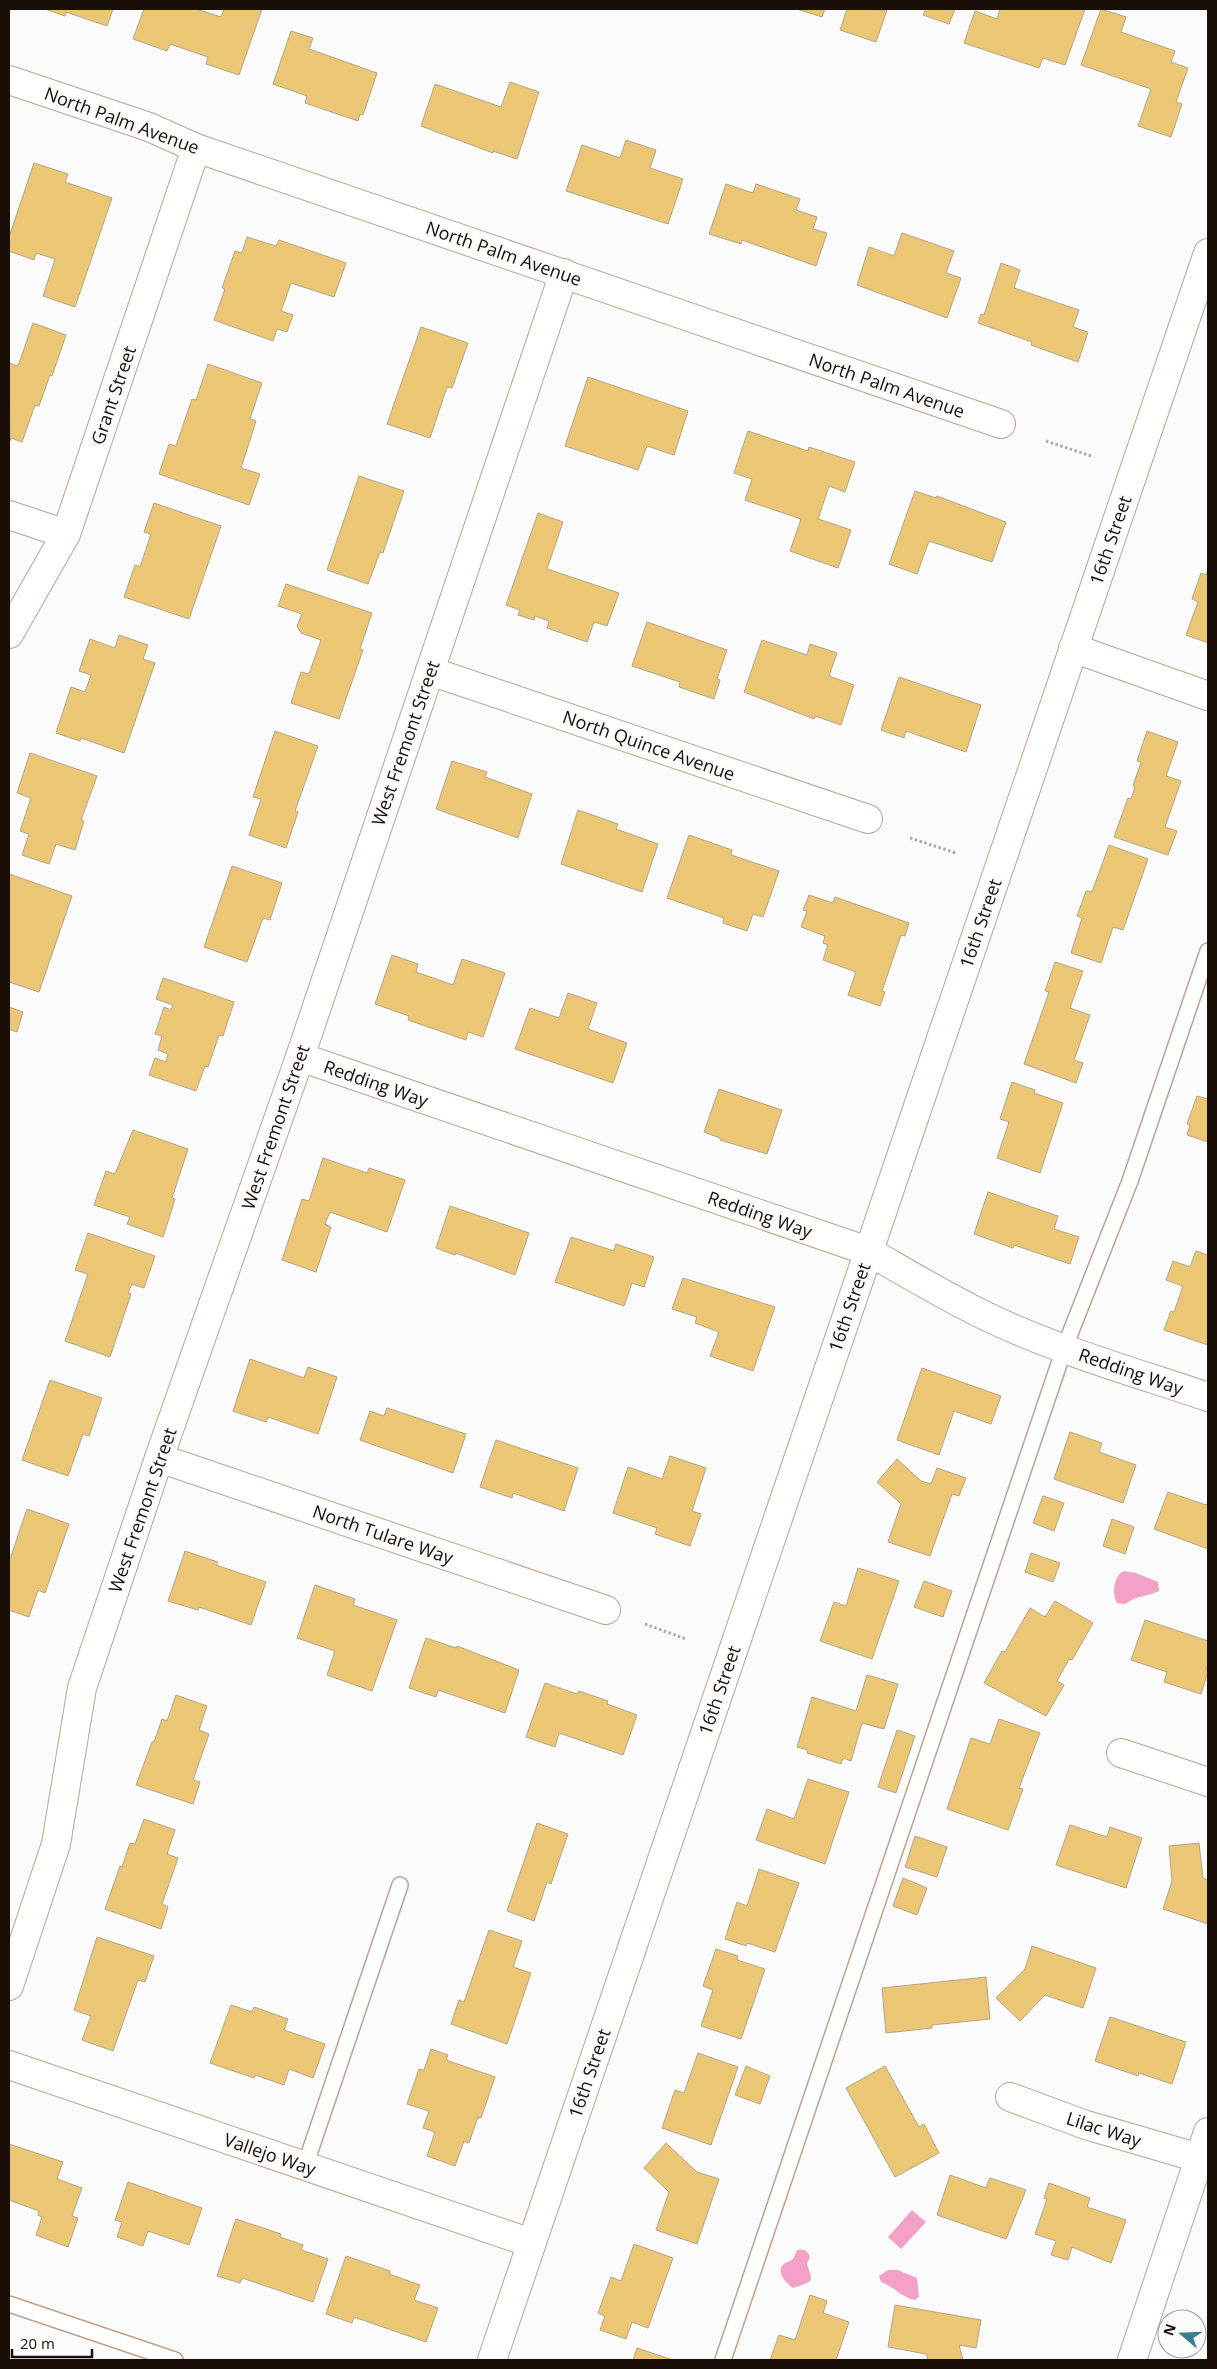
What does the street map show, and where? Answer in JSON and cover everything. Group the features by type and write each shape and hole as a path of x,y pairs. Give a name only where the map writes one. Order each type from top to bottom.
{"street":[{"name":"North Palm Avenue","path":"9,80 149,127 196,148 1001,424"},
{"name":"Grant Street","path":"9,634 66,534 196,148"},
{"name":"16th Street","path":"492,2360 1208,253"},
{"name":"West Fremont Street","path":"9,1986 56,1844 82,1688 159,1458 300,1057 370,842 430,671 564,273"},
{"path":"9,515 66,534"},
{"path":"1074,648 1208,696"},
{"name":"North Quince Avenue","path":"430,671 868,819"},
{"name":"Redding Way","path":"300,1057 868,1251 978,1312 1064,1349 1208,1397"},
{"name":"North Tulare Way","path":"159,1458 606,1610"},
{"path":"1121,1753 1208,1782"},
{"name":"Vallejo Way","path":"9,2065 531,2243"},
{"name":"Lilac Way","path":"1010,2097 1086,2125 1199,2158"},
{"path":"1132,2360 1208,2132"}],"lane":[{"path":"723,2360 1064,1349 1130,1181 1208,951"},
{"path":"306,2166 400,1885"},
{"path":"9,2304 174,2360"}],"path":[{"path":"1046,441 1091,456"},
{"path":"910,838 956,853"},
{"path":"645,1624 686,1639"}],"shaded area":[{"path":"1124,1571 1136,1573 1158,1582 1159,1591 1125,1604 1117,1603 1114,1595 1114,1585 1120,1573"},
{"path":"912,2210 926,2222 901,2249 888,2237"},
{"path":"797,2250 804,2250 810,2257 807,2264 811,2279 808,2283 793,2288 785,2281 781,2268 793,2259"},
{"path":"888,2270 898,2270 917,2278 919,2297 915,2300 911,2299 881,2282 879,2276"}],"building":[{"path":"45,9 113,9 107,26 66,12 65,16"},
{"path":"144,9 196,9 221,17 224,9 262,9 239,75 206,64 208,57 170,44 167,51 133,39"},
{"path":"797,9 825,9 822,17"},
{"path":"847,9 887,10 876,42 840,30"},
{"path":"926,9 955,9 949,24 923,15"},
{"path":"1000,9 1085,9 1065,65 1043,58 1039,68 964,43 975,11 997,19"},
{"path":"1101,9 1126,17 1121,32 1175,51 1171,62 1188,68 1176,102 1182,104 1171,137 1138,126 1151,89 1081,65"},
{"path":"291,31 313,38 309,49 377,73 363,115 360,114 358,121 305,103 307,96 273,84"},
{"path":"510,82 539,92 517,159 493,151 493,153 421,126 435,84 501,107"},
{"path":"626,140 656,150 650,168 683,179 668,224 566,191 582,145 620,158"},
{"path":"34,163 68,174 65,182 112,198 75,307 43,296 55,259 36,253 34,260 9,251 9,237"},
{"path":"726,184 753,193 756,184 800,199 796,210 817,217 813,229 827,233 816,266 742,240 741,244 709,234"},
{"path":"902,233 954,251 946,273 961,278 947,318 857,285 869,247 894,256"},
{"path":"247,237 276,246 279,240 346,263 334,297 291,283 281,311 293,315 287,332 277,329 273,341 214,320 225,289 222,288 235,251 242,253"},
{"path":"1001,263 1020,270 1014,288 1079,310 1073,327 1088,332 1078,362 1031,345 1032,342 978,323 981,314 984,315"},
{"path":"33,323 66,335 52,376 50,375 39,406 35,405 22,442 11,438 10,441 9,363 18,366"},
{"path":"421,327 468,343 452,388 447,387 430,438 387,424"},
{"path":"208,364 262,383 250,419 256,421 241,468 260,474 249,505 159,474 169,444 176,446 192,399 196,400"},
{"path":"588,377 688,411 674,455 647,446 638,470 565,446"},
{"path":"748,431 808,451 809,447 855,462 845,492 829,486 818,519 851,530 838,568 790,551 801,519 745,500 752,479 734,473"},
{"path":"359,476 404,491 383,553 380,552 368,584 327,570"},
{"path":"915,491 936,498 937,496 1006,522 992,562 929,541 917,574 889,564"},
{"path":"154,503 221,526 189,619 124,597 135,565 140,567 151,534 144,532"},
{"path":"538,513 563,522 547,569 619,593 607,626 594,622 587,642 547,628 549,621 535,616 534,620 518,615 520,610 506,605"},
{"path":"1208,569 1208,643 1186,635 1198,602 1192,599 1201,573 1206,575"},
{"path":"286,584 372,613 360,649 363,650 339,719 291,703 301,672 309,674 321,640 301,633 297,626 302,614 278,606"},
{"path":"647,622 727,650 717,679 720,680 714,699 679,687 680,682 632,666"},
{"path":"119,635 148,645 143,659 155,663 124,753 81,738 80,741 56,733 71,687 85,692 91,675 79,671 90,639 115,648"},
{"path":"762,640 807,655 810,644 837,653 829,676 854,685 841,725 815,716 814,719 744,692"},
{"path":"899,677 981,705 966,752 906,731 904,738 881,730"},
{"path":"275,731 318,746 295,811 298,812 286,848 249,835 261,799 253,797"},
{"path":"1147,731 1178,742 1166,776 1181,781 1165,827 1177,831 1168,855 1114,837 1128,798 1131,799 1135,787 1133,786 1141,762 1137,761"},
{"path":"30,753 97,776 81,820 84,821 75,850 56,844 49,864 22,855 29,834 20,831 31,798 17,793"},
{"path":"452,761 487,772 485,777 532,794 518,838 436,809"},
{"path":"578,810 618,824 616,829 658,844 642,892 561,864"},
{"path":"689,835 732,850 731,855 779,871 763,917 753,914 747,931 723,923 724,918 667,898"},
{"path":"1109,845 1148,859 1123,930 1113,927 1101,963 1071,953 1082,918 1077,916 1086,891 1092,892"},
{"path":"232,866 282,883 270,920 263,918 247,962 204,947"},
{"path":"9,874 72,896 39,992 9,982"},
{"path":"809,895 833,903 835,897 909,923 905,936 901,935 882,991 885,992 880,1006 848,995 856,972 823,960 828,945 823,943 825,936 801,927 807,911 803,910"},
{"path":"392,955 418,964 416,972 453,985 462,959 505,973 483,1037 468,1032 466,1040 408,1020 409,1016 375,1004"},
{"path":"1055,962 1083,971 1070,1008 1090,1015 1074,1060 1083,1063 1076,1083 1024,1064 1049,992 1045,991"},
{"path":"163,978 234,1002 223,1036 219,1035 208,1067 205,1066 196,1091 149,1075 155,1058 166,1062 168,1054 158,1050 162,1036 155,1034 164,1007 171,1010 173,1005 156,999"},
{"path":"568,993 597,1003 588,1029 627,1043 613,1083 515,1049 530,1008 559,1018"},
{"path":"9,1007 23,1012 17,1032 9,1029"},
{"path":"1012,1082 1035,1090 1034,1093 1063,1103 1040,1173 997,1158 1009,1122 1000,1119"},
{"path":"719,1089 782,1110 767,1154 720,1140 720,1138 704,1132"},
{"path":"1197,1096 1208,1099 1208,1142 1187,1135 1190,1125 1187,1124"},
{"path":"133,1130 188,1149 172,1198 175,1199 163,1237 127,1224 130,1217 94,1205 106,1171 115,1174"},
{"path":"323,1158 367,1173 369,1168 405,1180 387,1232 330,1212 325,1224 331,1227 316,1272 282,1260 302,1199 309,1201"},
{"path":"988,1192 1058,1216 1054,1229 1079,1237 1070,1264 1014,1245 1013,1248 974,1234"},
{"path":"450,1206 529,1233 515,1275 456,1253 455,1255 436,1248"},
{"path":"88,1233 155,1256 144,1288 132,1284 128,1293 131,1294 110,1357 65,1341 88,1274 75,1270"},
{"path":"571,1237 614,1251 616,1244 654,1257 644,1287 632,1283 624,1306 555,1282"},
{"path":"1196,1251 1208,1255 1208,1345 1164,1330 1171,1311 1174,1312 1183,1286 1166,1280 1173,1261 1190,1267"},
{"path":"683,1278 775,1307 753,1371 710,1356 719,1332 695,1323 697,1317 672,1309"},
{"path":"250,1359 304,1378 308,1367 337,1377 318,1434 268,1417 266,1422 233,1411"},
{"path":"922,1368 1001,1396 991,1424 954,1411 939,1455 897,1440"},
{"path":"50,1380 102,1398 89,1436 83,1434 68,1476 22,1460"},
{"path":"387,1408 466,1434 453,1473 360,1440 370,1411 384,1416"},
{"path":"1070,1432 1102,1443 1099,1452 1136,1465 1123,1503 1054,1479"},
{"path":"496,1440 578,1468 564,1511 513,1493 512,1498 480,1487"},
{"path":"670,1456 706,1468 692,1511 701,1514 690,1546 655,1534 657,1528 613,1513 628,1467 662,1479"},
{"path":"897,1459 921,1481 931,1484 937,1468 966,1478 959,1496 952,1494 930,1556 888,1542 901,1504 877,1482"},
{"path":"1168,1492 1206,1505 1208,1502 1208,1549 1154,1529"},
{"path":"1043,1496 1064,1503 1054,1531 1033,1523"},
{"path":"27,1509 69,1524 45,1593 38,1590 29,1617 9,1610 9,1562"},
{"path":"1112,1519 1134,1527 1125,1554 1103,1546"},
{"path":"185,1551 218,1562 216,1565 266,1582 251,1625 199,1607 198,1610 168,1601"},
{"path":"1031,1553 1060,1563 1053,1582 1025,1572"},
{"path":"858,1568 899,1581 872,1659 820,1641 834,1602 846,1606"},
{"path":"924,1581 952,1591 943,1617 914,1607"},
{"path":"315,1585 355,1599 353,1605 397,1620 372,1691 327,1675 335,1651 297,1638"},
{"path":"1055,1601 1093,1623 1072,1660 1069,1659 1057,1681 1064,1685 1046,1716 984,1683 1002,1651 1005,1652 1030,1608 1045,1617"},
{"path":"1145,1620 1208,1641 1206,1670 1208,1672 1201,1694 1164,1682 1167,1672 1131,1660"},
{"path":"426,1638 456,1648 457,1646 519,1670 505,1713 438,1690 436,1697 409,1688"},
{"path":"867,1675 898,1684 884,1729 862,1723 851,1761 843,1758 841,1764 807,1753 808,1750 797,1747 812,1697 856,1711"},
{"path":"545,1683 577,1694 579,1691 608,1701 607,1704 637,1715 623,1755 559,1733 555,1747 526,1737"},
{"path":"176,1695 207,1706 199,1730 209,1734 193,1780 200,1782 193,1804 136,1785 162,1719 167,1721"},
{"path":"999,1719 1040,1733 1019,1788 1023,1789 1008,1830 947,1809 971,1738 990,1744"},
{"path":"897,1730 915,1736 896,1793 878,1787"},
{"path":"808,1779 849,1792 825,1864 756,1840 767,1809 794,1819"},
{"path":"144,1819 175,1830 167,1854 178,1858 162,1904 168,1907 161,1929 105,1909 120,1866 122,1867 130,1843 135,1844"},
{"path":"537,1823 568,1834 551,1884 547,1882 534,1921 507,1911"},
{"path":"1070,1825 1107,1837 1110,1827 1142,1838 1126,1888 1056,1865"},
{"path":"915,1836 947,1847 937,1877 905,1867"},
{"path":"1199,1843 1203,1878 1208,1880 1208,1924 1163,1909 1172,1881 1169,1846"},
{"path":"759,1869 799,1883 775,1952 747,1943 746,1946 725,1939 737,1902 747,1906"},
{"path":"903,1878 927,1888 917,1915 893,1906"},
{"path":"489,1930 522,1941 513,1967 531,1973 507,2044 451,2024 459,2000 464,2002"},
{"path":"97,1937 154,1956 145,1982 138,1980 113,2051 82,2040 91,2016 74,2010"},
{"path":"1032,1946 1096,1968 1083,2008 1045,1995 1020,2021 996,1998 1025,1969"},
{"path":"716,1949 738,1956 737,1960 765,1969 741,2039 701,2026 713,1990 703,1986"},
{"path":"986,1977 990,2019 932,2025 932,2028 886,2033 882,1988"},
{"path":"231,2005 252,2012 254,2007 288,2019 284,2030 325,2044 313,2078 289,2069 284,2085 255,2075 254,2078 210,2063"},
{"path":"1110,2017 1186,2042 1172,2084 1139,2073 1138,2076 1095,2061"},
{"path":"431,2049 448,2055 446,2060 495,2077 481,2118 478,2117 469,2143 464,2141 455,2166 427,2156 435,2132 423,2128 429,2111 407,2104 419,2069 424,2070"},
{"path":"698,2053 738,2067 711,2145 662,2128 675,2090 684,2093"},
{"path":"746,2066 770,2076 760,2104 735,2095"},
{"path":"885,2066 919,2127 924,2124 939,2153 895,2177 846,2088"},
{"path":"666,2143 697,2172 719,2179 697,2244 656,2230 669,2192 644,2168"},
{"path":"9,2144 63,2162 57,2179 82,2188 72,2216 78,2218 68,2247 36,2235 42,2217 38,2215 39,2211 9,2200"},
{"path":"950,2175 986,2188 990,2178 1026,2190 1006,2239 937,2215"},
{"path":"128,2182 202,2208 189,2245 148,2231 143,2246 117,2237 122,2222 115,2220"},
{"path":"1049,2183 1090,2198 1087,2207 1126,2220 1111,2263 1072,2247 1068,2260 1051,2255 1056,2241 1035,2234 1047,2199 1044,2198"},
{"path":"236,2219 281,2234 280,2237 303,2245 301,2250 328,2259 313,2302 242,2278 240,2283 217,2276"},
{"path":"634,2244 673,2258 648,2328 632,2322 626,2339 600,2330 605,2316 598,2313 611,2277 621,2281"},
{"path":"346,2256 390,2271 389,2274 420,2285 414,2300 438,2308 426,2342 354,2317 352,2323 326,2314"},
{"path":"810,2295 827,2301 823,2313 849,2322 836,2360 770,2360 779,2335 795,2340"},
{"path":"895,2305 981,2320 976,2348 959,2345 963,2360 928,2360 926,2354 888,2347"},
{"path":"637,2348 673,2360 633,2360"}]}
